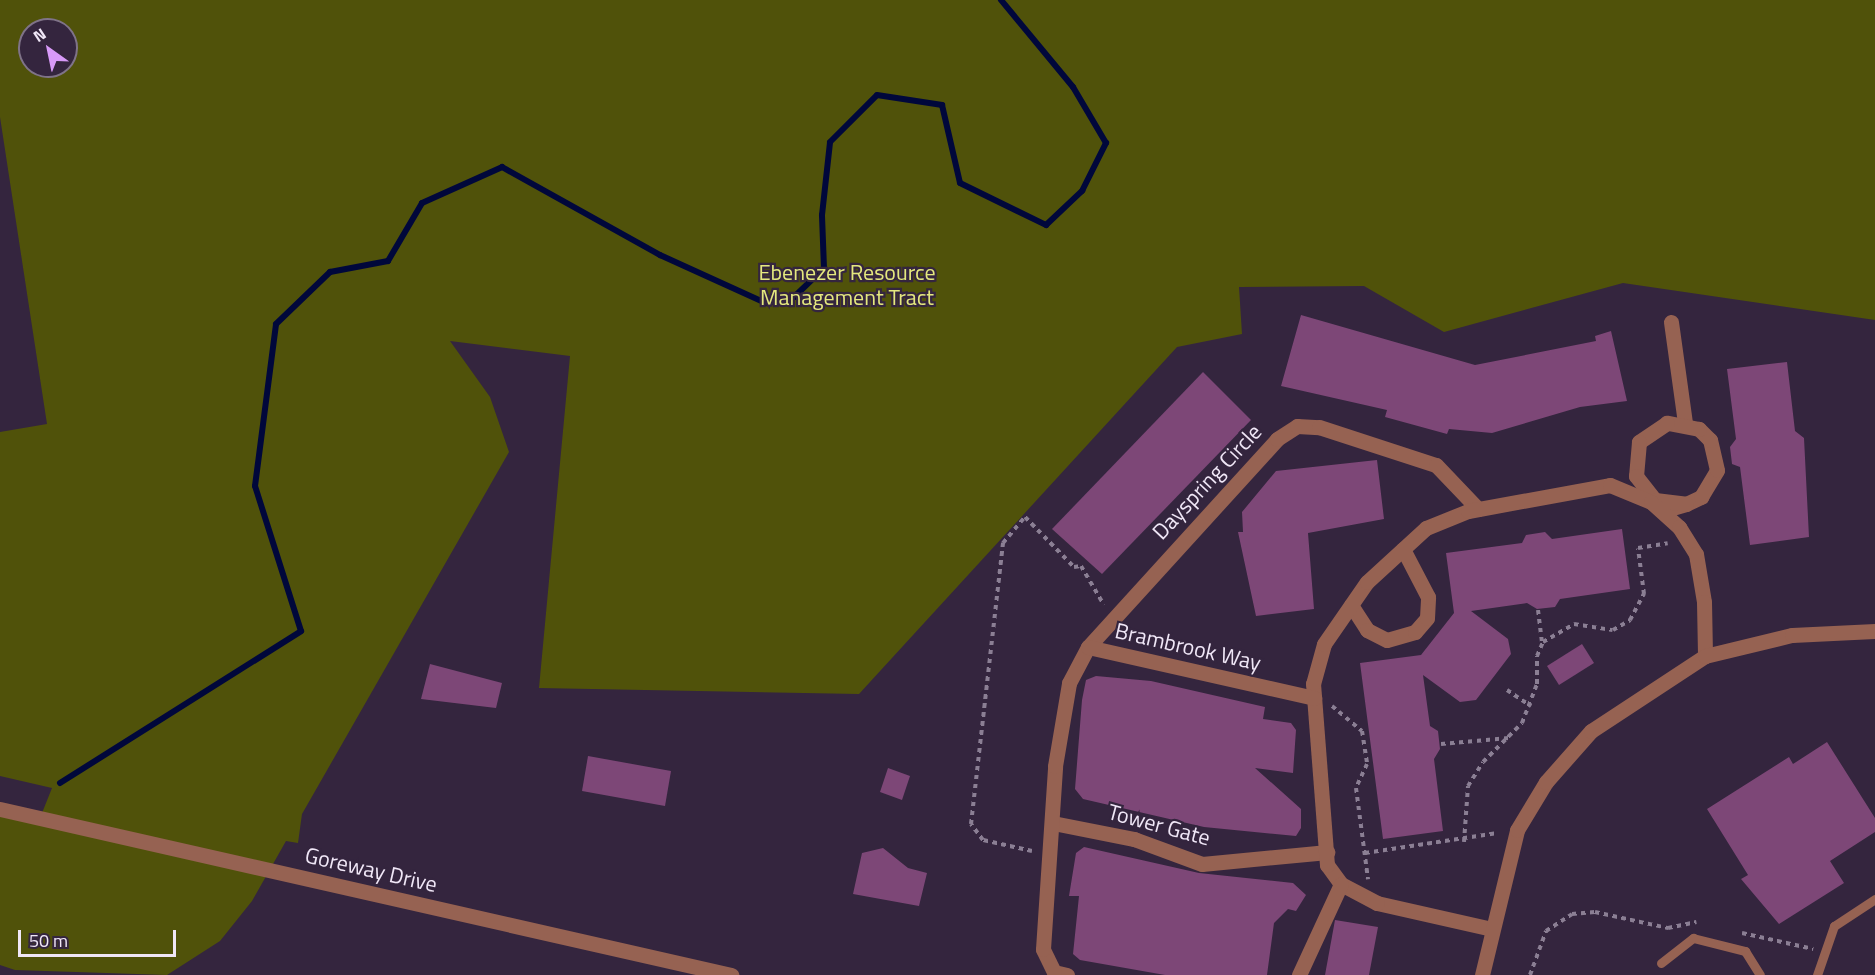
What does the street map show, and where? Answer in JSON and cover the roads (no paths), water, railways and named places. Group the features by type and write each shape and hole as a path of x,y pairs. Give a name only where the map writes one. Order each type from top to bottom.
{"street":[{"path":"1671,322 1685,423"},
{"path":"1640,495 1636,476 1639,442 1667,423 1685,423 1699,429 1717,455 1712,485 1686,504 1662,511"},
{"name":"Dayspring Circle","path":"1088,647 1276,439 1297,426 1319,427 1436,465 1478,509"},
{"path":"1636,476 1655,500 1686,504"},
{"path":"1492,929 1367,897 1341,884 1327,865 1321,697 1324,644 1367,582 1426,528 1478,509 1580,487 1610,485 1640,495 1662,511 1696,554 1704,602 1705,656"},
{"path":"1351,605 1367,630 1387,640 1415,632 1427,618 1428,597 1403,549"},
{"path":"1482,975 1492,929 1521,824 1546,782 1591,731 1705,656 1792,635 1875,631"},
{"name":"Brambrook Way","path":"1067,975 1053,972 1043,949 1055,766 1069,683 1088,647 1321,697"},
{"name":"Goreway Drive","path":"0,809 731,975"},
{"name":"Tower Gate","path":"1053,823 1134,839 1202,864 1327,852"},
{"path":"1299,975 1341,884"}],"lane":[{"path":"1817,975 1823,951 1834,926 1875,899"},
{"path":"1661,963 1693,938 1745,951 1760,975"}],"waterway":[{"path":"60,783 301,631 255,486 276,324 330,272 388,261 422,203 502,167 660,255 766,303 794,297 824,268 822,215 830,142 877,95 942,105 960,183 1046,225 1082,191 1106,143 1073,87 1001,0"}],"park label":[{"name":"Ebenezer Resource Management Tract","path":"847,284"}]}
